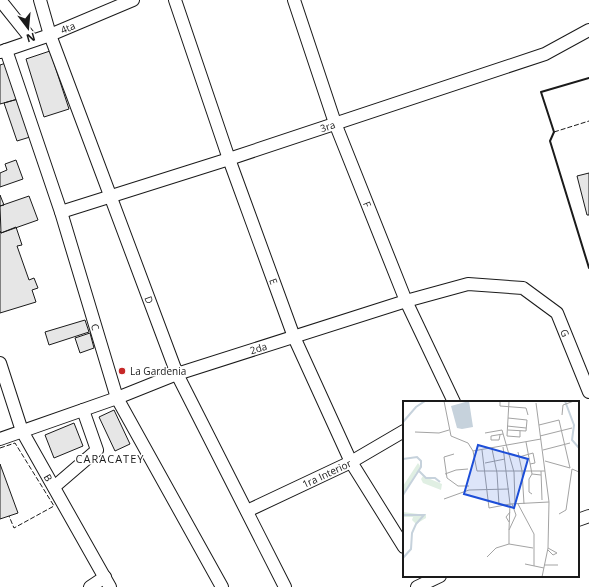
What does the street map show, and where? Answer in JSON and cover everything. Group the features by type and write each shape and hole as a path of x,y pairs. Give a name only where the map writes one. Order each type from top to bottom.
{"street":[{"path":"0,0 32,40"},
{"name":"D","path":"40,0 50,35 177,374 285,587"},
{"name":"4ta","path":"3,51 50,35 133,0"},
{"name":"E","path":"175,0 229,159 294,337 351,462 403,545"},
{"name":"F","path":"294,0 335,123 406,301 454,401"},
{"name":"3ra","path":"61,212 229,159 545,54 589,30"},
{"name":"C","path":"3,51 61,212 117,398 222,587"},
{"name":"2da","path":"0,439 117,398 177,374 406,301 468,284 523,288"},
{"name":"G","path":"523,288 556,313 589,392"},
{"name":"B","path":"0,363 22,431 107,582"},
{"path":"54,487 97,450 83,410"},
{"name":"1ra Interior","path":"247,512 351,462 403,432"},
{"path":"579,520 589,516"},
{"path":"422,582 437,577"},
{"path":"90,587 107,582"}],"building":[{"path":"50,51 69,109 44,117 26,59"},
{"path":"6,63 18,99 0,104 0,65"},
{"path":"18,99 30,137 17,141 4,103"},
{"path":"16,160 23,179 0,187 0,173 7,170 5,164"},
{"path":"589,173 589,215 587,215 577,176"},
{"path":"0,195 4,205 0,206"},
{"path":"29,196 38,220 1,233 0,206"},
{"path":"16,227 22,245 17,246 29,280 34,278 38,288 32,290 36,302 0,313 0,231 1,233"},
{"path":"85,320 89,332 49,345 45,332"},
{"path":"90,333 94,348 80,353 75,338"},
{"path":"114,410 130,444 115,451 99,417"},
{"path":"74,423 83,446 54,458 45,435"},
{"path":"0,464 18,513 0,519"}],"fence":[{"path":"554,132 589,121"},
{"path":"0,448 15,443 54,506 14,528 9,516"}],"wall":[{"path":"589,78 541,92 554,132 550,141 589,268"}],"place":[{"name":"La Gardenia","path":"122,371"}],"district":[{"name":"CARACATEY","path":"110,458"}]}
